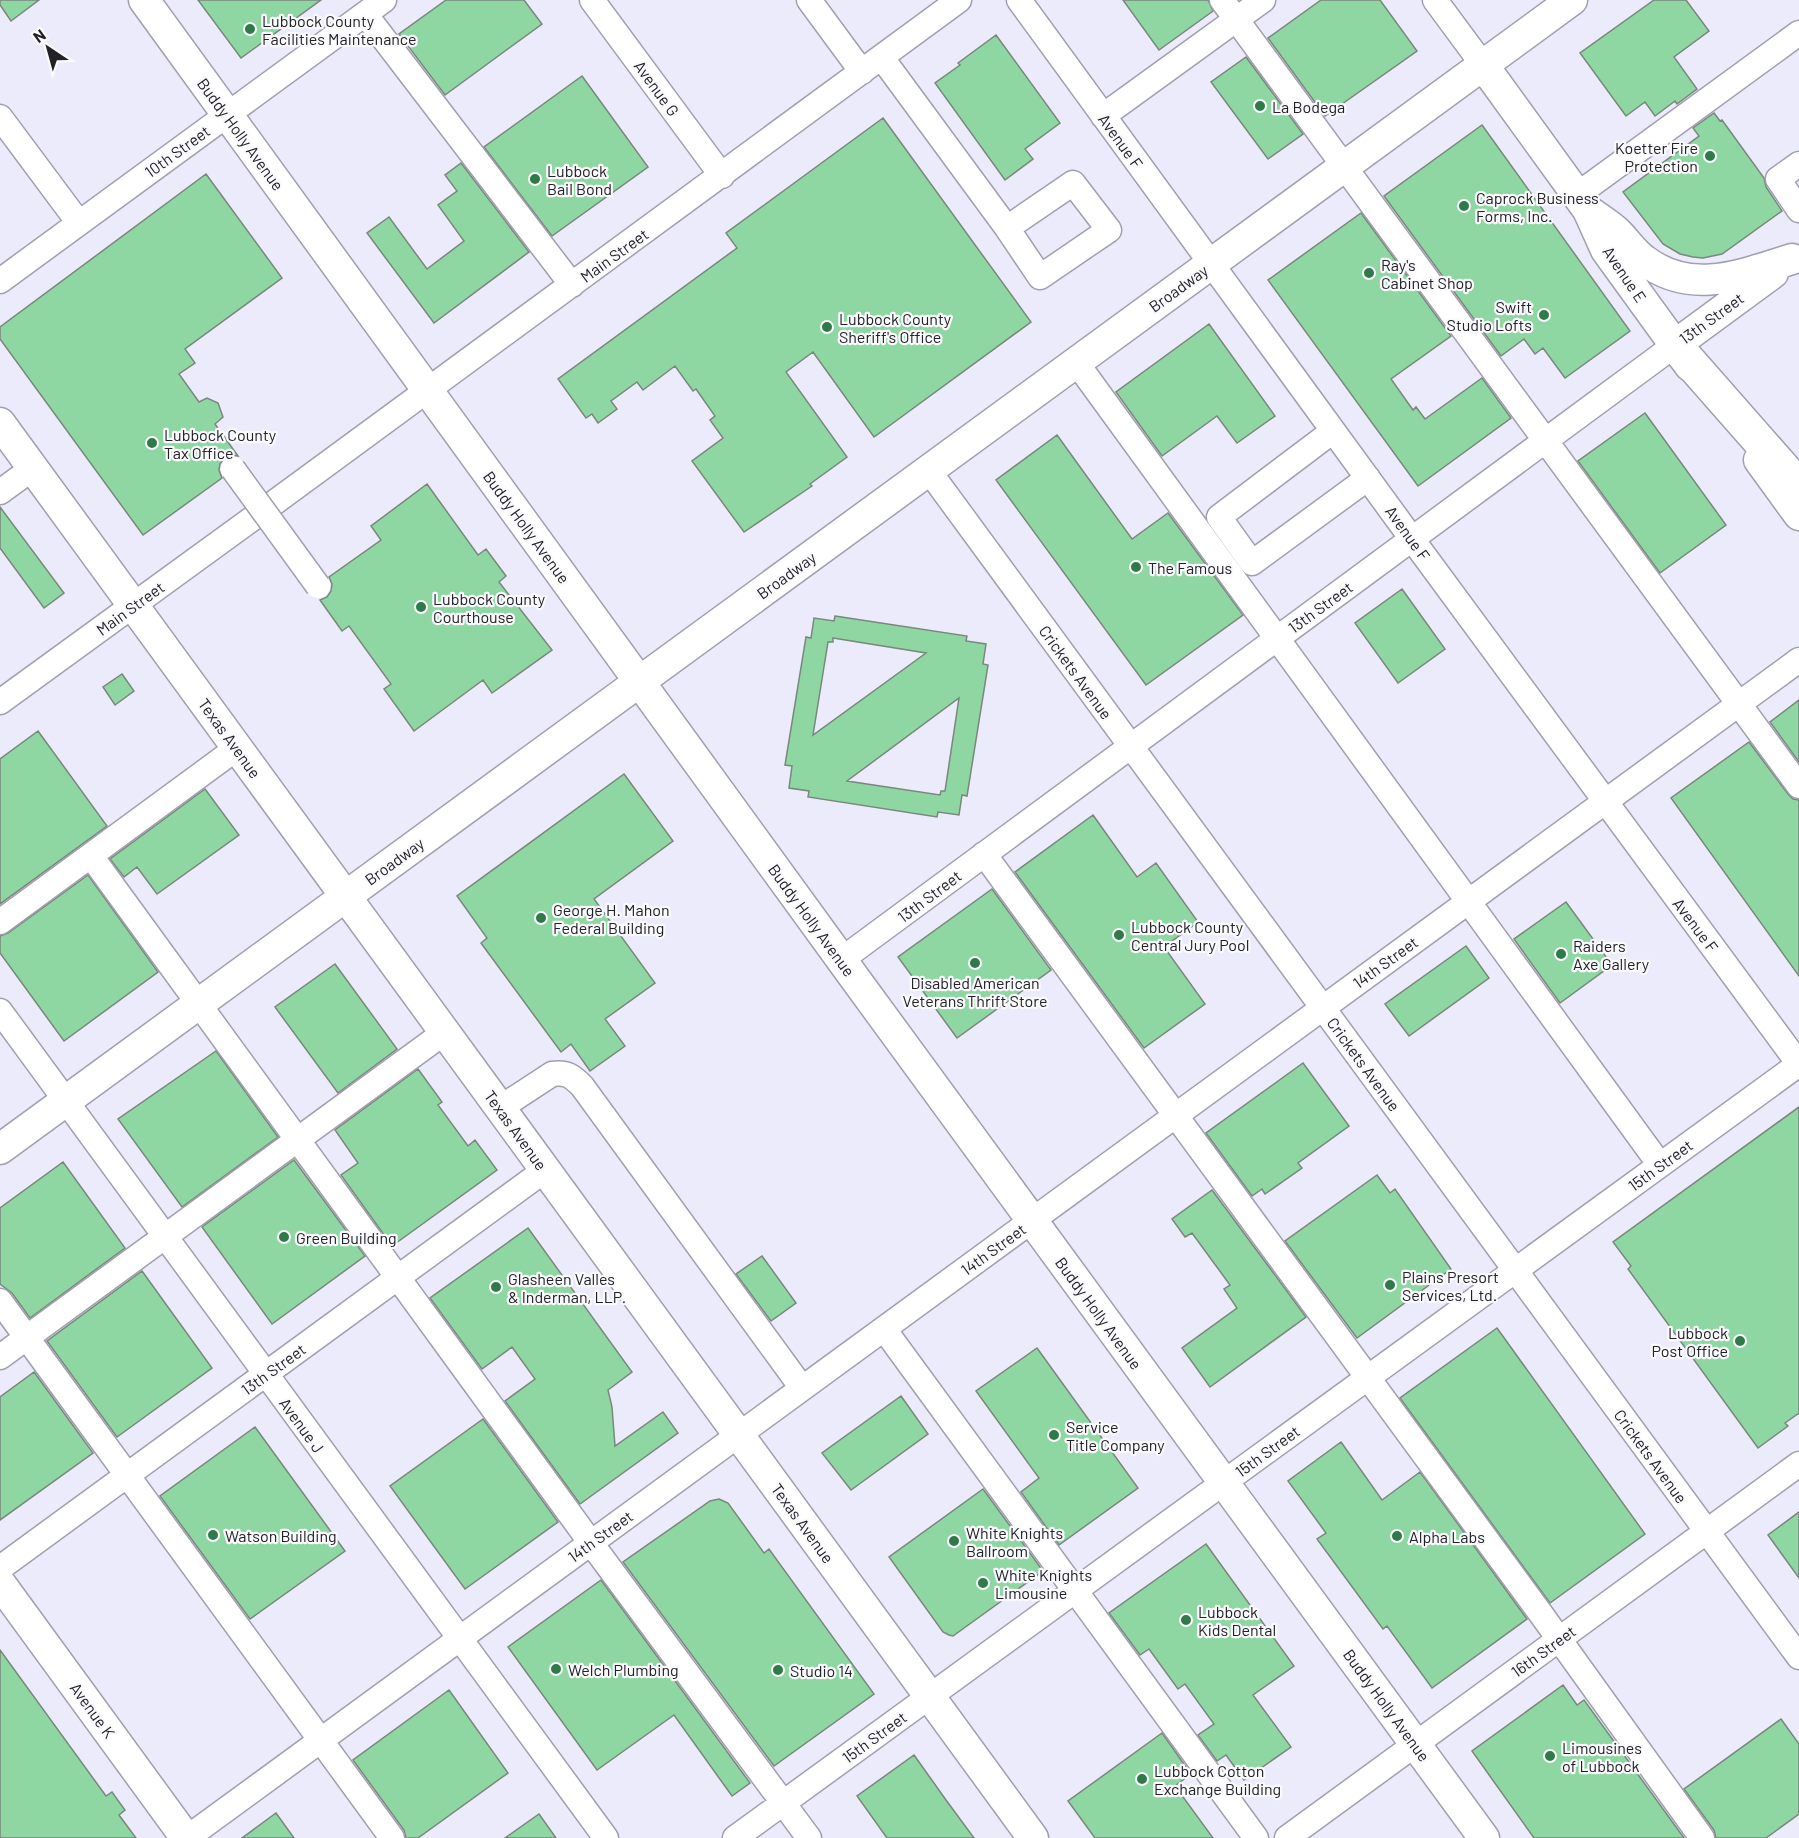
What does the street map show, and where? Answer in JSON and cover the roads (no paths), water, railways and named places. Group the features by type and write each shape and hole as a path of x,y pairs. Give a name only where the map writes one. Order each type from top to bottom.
{"highway":[{"path":"1675,345 1799,486"}],"main road":[{"name":"Buddy Holly Avenue","path":"144,0 841,960 1484,1838"},
{"name":"Broadway","path":"0,1149 1572,0"},
{"name":"Avenue E","path":"1483,65 1583,203 1606,250 1799,515"},
{"path":"1583,203 1617,232 1643,260 1671,276 1702,281 1737,277 1795,256"},
{"name":"13th Street","path":"1675,345 1795,256"},
{"name":"Texas Avenue","path":"0,423 1033,1838"},
{"name":"Avenue K","path":"0,1583 186,1838"}],"street":[{"name":"Avenue G","path":"592,0 722,176"},
{"path":"809,0 862,72"},
{"name":"Main Street","path":"0,702 722,176 959,0"},
{"name":"Avenue F","path":"1019,0 1799,1064"},
{"path":"1222,0 1799,786"},
{"path":"1103,116 1263,0"},
{"name":"Avenue E","path":"1435,0 1483,65"},
{"name":"10th Street","path":"0,281 375,7"},
{"path":"375,7 572,285"},
{"path":"1583,203 1799,33"},
{"path":"882,58 1007,228"},
{"path":"0,117 79,223"},
{"path":"1799,164 1778,179 1799,210"},
{"name":"13th Street","path":"841,960 1675,345"},
{"path":"1076,362 1276,639 1470,901 1660,1166"},
{"path":"1333,431 1219,517 1252,563 1368,478"},
{"path":"0,492 33,468"},
{"path":"233,469 318,586"},
{"name":"Crickets Avenue","path":"928,471 1799,1657"},
{"name":"14th Street","path":"186,1838 1799,660"},
{"path":"0,922 237,748"},
{"path":"984,854 1702,1838"},
{"path":"91,856 397,1278 809,1838"},
{"name":"Avenue J","path":"0,1011 606,1838"},
{"path":"0,1357 445,1032"},
{"name":"15th Street","path":"735,1838 1799,1064"},
{"path":"500,1108 552,1074 561,1073 572,1076 582,1086 802,1388"},
{"name":"13th Street","path":"0,1568 545,1170"},
{"path":"0,1301 392,1838"},
{"path":"884,1329 1256,1838"},
{"name":"16th Street","path":"1287,1838 1799,1464"}],"place":[{"name":"Lubbock County Facilities Maintenance","path":"250,29"},
{"name":"La Bodega","path":"1260,106"},
{"name":"Koetter Fire Protection","path":"1710,156"},
{"name":"Lubbock Bail Bond","path":"535,179"},
{"name":"Caprock Business Forms, Inc.","path":"1464,206"},
{"name":"Ray's Cabinet Shop","path":"1369,273"},
{"name":"Swift Studio Lofts","path":"1544,315"},
{"name":"Lubbock County Sheriff's Office","path":"827,327"},
{"name":"Lubbock County Tax Office","path":"152,443"},
{"name":"The Famous","path":"1136,567"},
{"name":"Lubbock County Courthouse","path":"421,607"},
{"name":"George H. Mahon Federal Building","path":"541,918"},
{"name":"Lubbock County Central Jury Pool","path":"1119,935"},
{"name":"Raiders Axe Gallery","path":"1561,954"},
{"name":"Disabled American Veterans Thrift Store","path":"975,963"},
{"name":"Green Building","path":"284,1237"},
{"name":"Plains Presort Services, Ltd.","path":"1390,1285"},
{"name":"Glasheen Valles & Inderman, LLP.","path":"496,1287"},
{"name":"Lubbock Post Office","path":"1740,1341"},
{"name":"Service Title Company","path":"1054,1435"},
{"name":"Watson Building","path":"213,1535"},
{"name":"Alpha Labs","path":"1397,1536"},
{"name":"White Knights Ballroom","path":"954,1541"},
{"name":"White Knights Limousine","path":"983,1583"},
{"name":"Lubbock Kids Dental","path":"1186,1620"},
{"name":"Welch Plumbing","path":"556,1669"},
{"name":"Studio 14","path":"778,1670"},
{"name":"Limousines of Lubbock","path":"1550,1756"},
{"name":"Lubbock Cotton Exchange Building","path":"1142,1779"}]}
